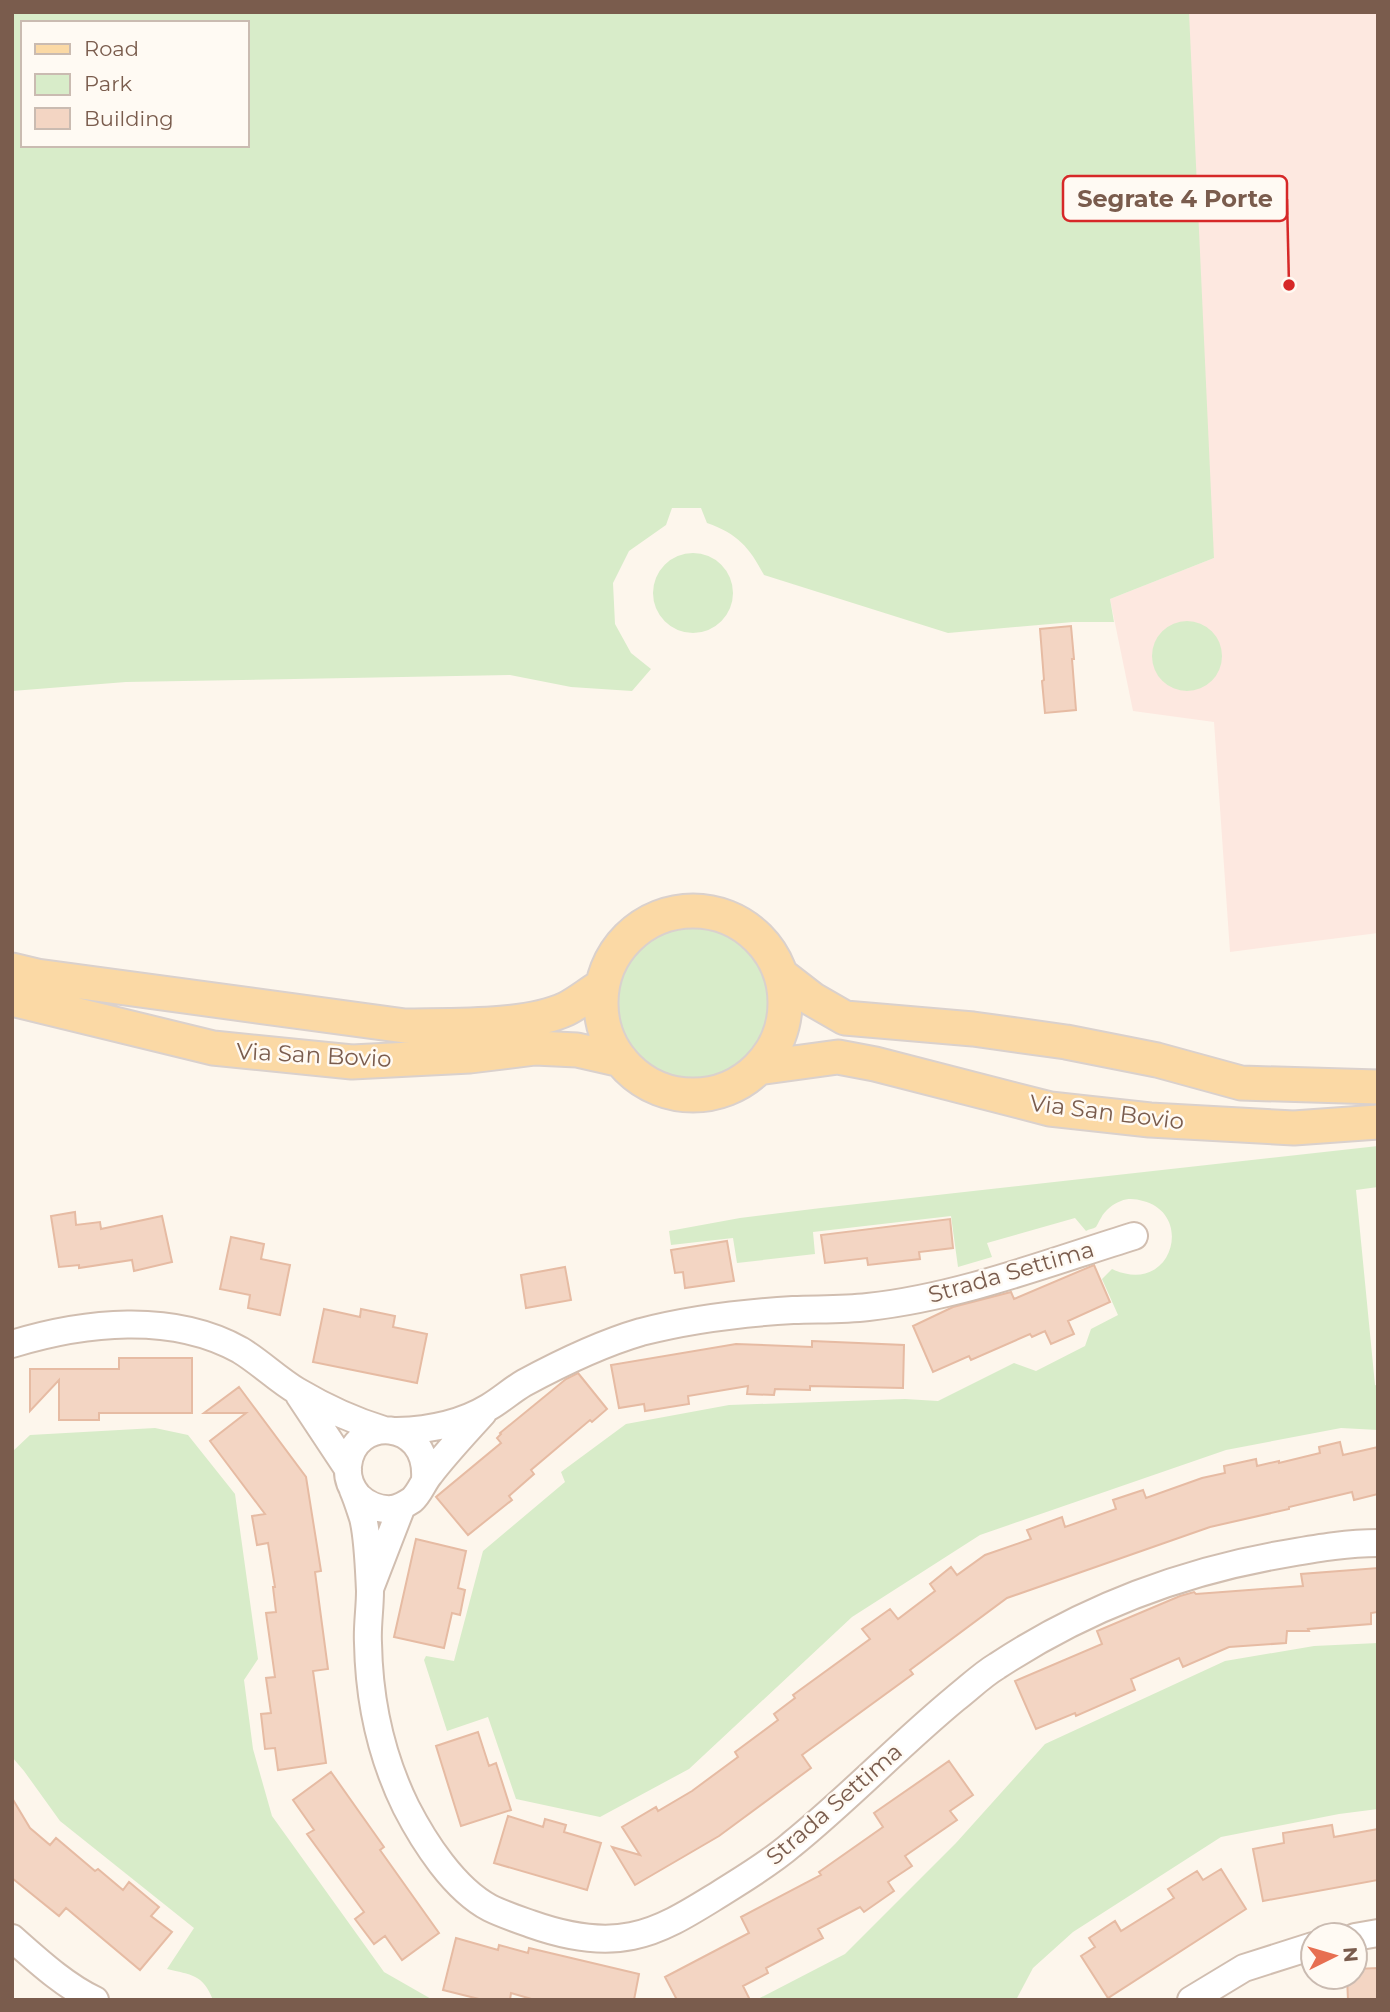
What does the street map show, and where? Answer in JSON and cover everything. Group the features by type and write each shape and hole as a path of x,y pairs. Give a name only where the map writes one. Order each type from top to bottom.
{"main road":[{"name":"Via San Bovio","path":"699,910 735,920 770,951 781,975 785,1014 775,1046 758,1068 729,1088 687,1095 656,1087 640,1079 621,1060 608,1038 601,1002 602,986 612,959 627,938 646,923 663,915 699,910"},
{"name":"Via San Bovio","path":"12,970 64,980 405,1026 525,1021 565,1010 602,986"},
{"name":"Via San Bovio","path":"781,975 812,999 845,1018 1066,1042 1157,1060 1241,1083 1378,1087"},
{"name":"Via San Bovio","path":"12,999 213,1048 240,1051 352,1062 470,1056 535,1048 577,1050 621,1060"},
{"name":"Via San Bovio","path":"758,1068 838,1057 1050,1109 1150,1120 1294,1128 1378,1122"}],"street":[{"name":"Strada Settima","path":"1134,1236 962,1289 910,1301 866,1308 718,1316 640,1333 572,1358 522,1385 488,1408 459,1421 426,1430 373,1433 363,1438 350,1457 351,1479 364,1521 370,1591 368,1643 372,1703 386,1758 406,1807 428,1844 450,1873 469,1893 489,1907 551,1931 608,1939 654,1930 691,1911 790,1847 934,1716 994,1668 1057,1629 1124,1599 1209,1569 1243,1560 1358,1543 1378,1543"},
{"name":"Strada Settima","path":"12,1344 43,1335 86,1328 131,1325 174,1326 211,1336 242,1351 296,1390 359,1423 408,1436 423,1455 426,1467 421,1490 412,1500 391,1509 370,1505 360,1499 351,1479 296,1390"},
{"name":"Strada Settima","path":"425,1479 488,1408"},
{"name":"Strada Settima","path":"370,1591 402,1506"},
{"path":"12,1938 72,1986 95,2000"},
{"path":"1191,2000 1244,1968 1299,1950"}],"shaded area":[{"path":"1159,12 1378,12 1378,933 1230,952 1214,722 1133,711 1110,599 1214,558"}],"green space":[{"path":"12,12 1189,12 1214,558 1110,599 1114,622 1073,622 948,633 764,575 753,557 735,537 707,523 701,508 672,508 666,525 629,551 613,583 615,624 631,653 651,669 632,691 571,687 510,675 126,682 12,691"},
{"path":"693,553 708,556 721,565 730,578 733,593 730,608 721,621 708,630 693,633 678,630 665,621 656,608 653,593 656,578 665,565 678,556"},
{"path":"1180,621 1194,621 1207,626 1217,636 1222,656 1217,676 1207,686 1194,691 1180,691 1167,686 1157,676 1152,663 1152,649 1157,636 1167,626"},
{"path":"693,925 723,931 748,948 765,973 771,1003 765,1033 748,1058 723,1075 693,1081 663,1075 638,1058 621,1033 615,1003 621,973 638,948 663,931"},
{"path":"1378,1146 1378,1187 1356,1190 1375,1385 1378,1386 1378,1430 1341,1428 1226,1450 980,1535 852,1617 689,1769 600,1817 516,1799 488,1717 447,1731 424,1660 426,1656 454,1661 483,1551 565,1482 561,1472 626,1424 729,1405 905,1399 938,1401 1014,1363 1036,1371 1085,1346 1091,1329 1118,1315 1102,1279 1112,1269 1133,1275 1149,1272 1162,1263 1170,1250 1172,1236 1169,1221 1159,1209 1132,1199 1115,1204 1094,1228 1086,1231 1075,1218 987,1243 992,1257 958,1267 951,1216 813,1232 815,1254 737,1263 733,1238 671,1245 669,1231 740,1218 821,1208"},
{"path":"155,1428 188,1435 235,1494 258,1659 244,1680 253,1749 272,1816 384,1972 433,2000 213,2000 200,1980 167,1969 194,1928 60,1821 12,1757 12,1452 30,1435"},
{"path":"1378,1643 1378,1809 1221,1837 1073,1932 1033,1968 1016,2000 756,2000 845,1954 956,1843 1045,1744 1225,1661 1314,1646"}],"building":[{"path":"1071,626 1076,710 1045,713 1040,629"},
{"path":"75,1212 76,1225 100,1222 101,1229 162,1216 172,1262 134,1271 132,1260 79,1268 79,1265 59,1267 51,1216"},
{"path":"950,1219 953,1248 919,1252 920,1259 868,1265 867,1258 825,1263 821,1235"},
{"path":"231,1237 264,1244 261,1259 290,1265 280,1315 248,1308 250,1295 220,1289"},
{"path":"727,1241 734,1281 685,1288 683,1272 675,1273 671,1250"},
{"path":"1094,1265 1110,1302 1068,1321 1074,1334 1051,1344 1045,1331 1032,1337 1030,1334 971,1360 969,1356 933,1372 913,1326 953,1307 1011,1292 1014,1299"},
{"path":"565,1267 571,1300 526,1308 521,1275"},
{"path":"324,1309 360,1317 361,1309 395,1316 393,1327 427,1334 417,1383 313,1362"},
{"path":"812,1341 904,1345 903,1388 810,1386 810,1390 775,1389 774,1395 747,1394 748,1386 688,1396 689,1404 645,1411 644,1404 619,1408 611,1365 736,1344 812,1347"},
{"path":"119,1358 192,1358 192,1413 99,1413 99,1420 59,1420 59,1380 30,1411 30,1369 119,1369"},
{"path":"578,1373 607,1409 531,1470 534,1474 509,1496 512,1500 468,1535 436,1497 501,1443 497,1438 500,1433 566,1379"},
{"path":"239,1387 306,1477 321,1571 315,1572 328,1669 313,1671 326,1763 278,1770 275,1748 265,1749 261,1714 271,1713 266,1678 275,1677 266,1613 276,1612 275,1587 268,1543 257,1545 252,1516 265,1514 210,1441 246,1413 204,1413"},
{"path":"1340,1442 1343,1455 1378,1447 1378,1494 1354,1500 1352,1492 1210,1527 1007,1598 910,1670 913,1674 802,1755 811,1768 719,1836 635,1885 612,1847 640,1855 622,1827 656,1807 658,1811 692,1791 738,1757 735,1752 778,1720 774,1714 795,1698 793,1695 870,1639 862,1629 890,1609 898,1619 935,1591 930,1584 951,1567 957,1575 985,1555 1031,1539 1027,1530 1062,1517 1065,1527 1116,1509 1113,1500 1143,1490 1146,1498 1202,1478 1225,1473 1224,1466 1256,1459 1257,1466 1279,1463 1320,1453 1319,1447"},
{"path":"416,1539 466,1551 458,1588 465,1590 460,1615 452,1613 444,1648 394,1637"},
{"path":"1378,1568 1378,1612 1371,1613 1371,1624 1287,1631 1286,1643 1229,1647 1183,1667 1179,1658 1131,1679 1135,1690 1076,1716 1075,1713 1036,1729 1015,1681 1102,1644 1097,1631 1180,1596 1194,1592 1196,1594 1303,1586 1301,1574"},
{"path":"478,1732 489,1766 496,1763 511,1810 461,1826 436,1746"},
{"path":"949,1761 973,1795 950,1811 957,1820 905,1856 912,1866 888,1882 894,1891 864,1912 860,1907 818,1929 823,1938 766,1968 768,1973 743,1986 750,2000 677,2000 665,1977 749,1933 741,1917 821,1875 819,1872 883,1827 874,1813"},
{"path":"331,1772 384,1847 380,1850 439,1933 402,1960 385,1936 374,1944 355,1919 364,1912 307,1834 314,1830 293,1800"},
{"path":"12,1798 30,1828 50,1845 56,1838 95,1871 98,1869 123,1890 129,1882 159,1907 151,1916 172,1932 140,1970 66,1908 59,1916 12,1878"},
{"path":"508,1816 543,1827 545,1819 566,1825 564,1832 601,1843 587,1890 494,1863"},
{"path":"1332,1825 1334,1837 1378,1829 1378,1880 1263,1901 1253,1849 1284,1843 1283,1833"},
{"path":"1221,1869 1246,1909 1108,1998 1081,1956 1095,1947 1089,1938 1115,1921 1121,1931 1174,1898 1168,1889 1197,1871 1203,1880"},
{"path":"456,1938 498,1950 499,1945 528,1953 529,1948 639,1974 634,2000 535,2000 511,1993 510,2000 483,2000 443,1990"},
{"path":"1369,1968 1378,1968 1378,2000 1348,2000 1348,1991 1369,1991"}],"place":[{"name":"Segrate 4 Porte","path":"1289,285"}]}
